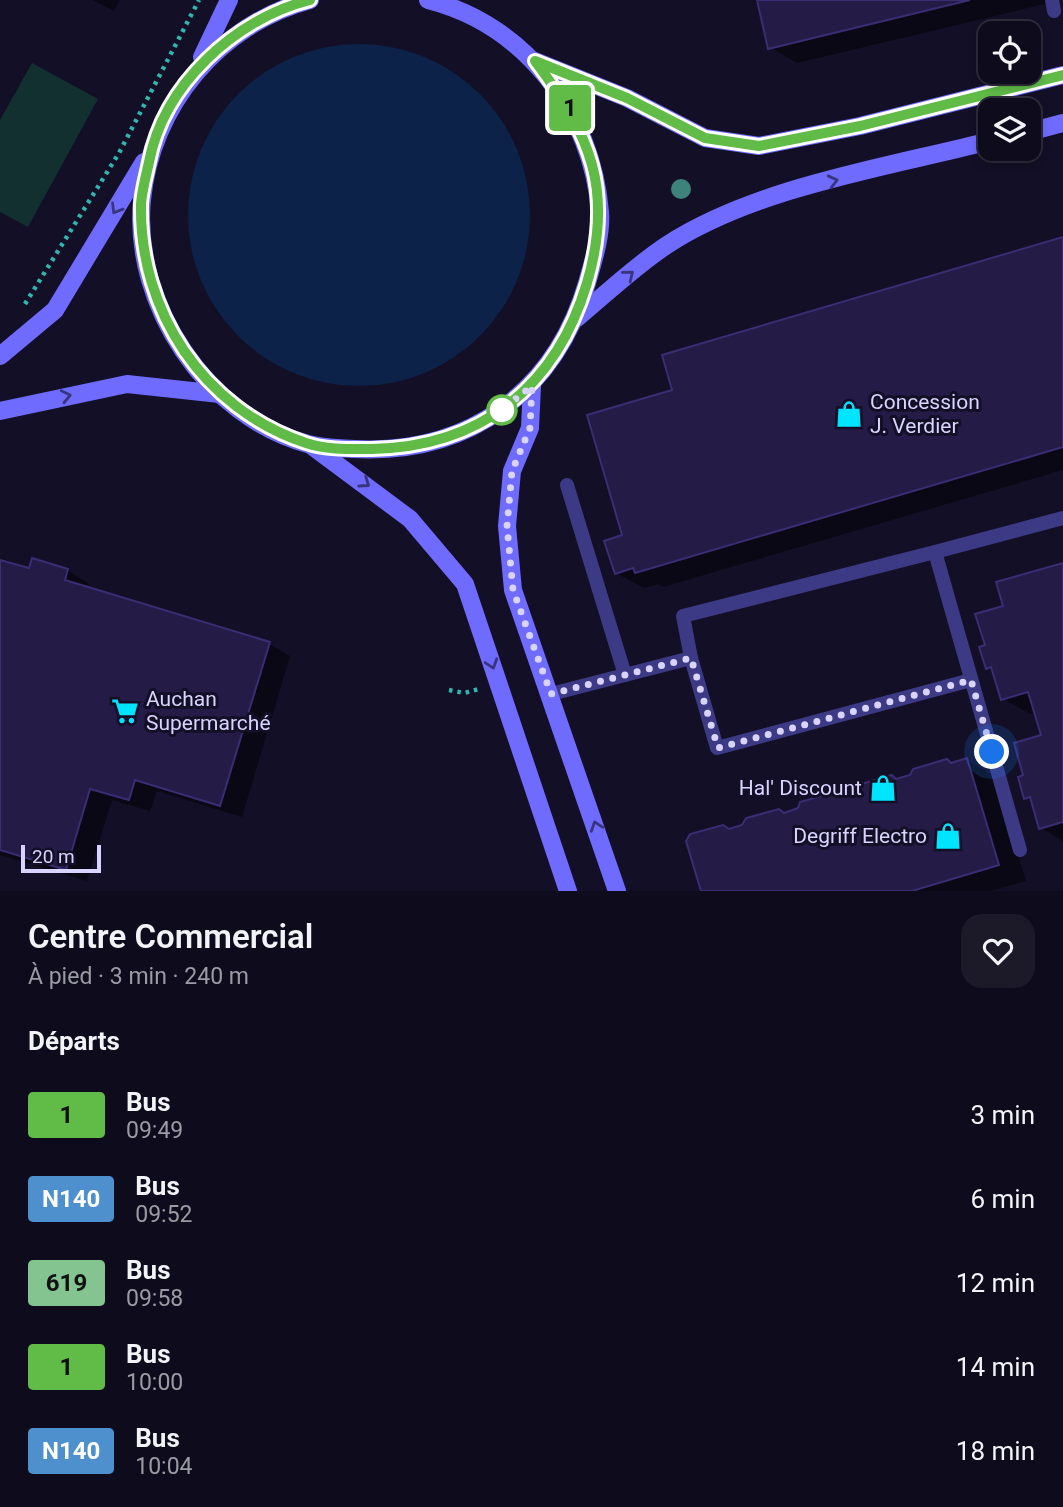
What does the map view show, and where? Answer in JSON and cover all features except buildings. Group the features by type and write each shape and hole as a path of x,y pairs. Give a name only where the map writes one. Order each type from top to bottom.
{"main road":[{"path":"0,356 55,310 151,150 167,115 193,74 229,0"},
{"path":"193,74 228,40 253,22 291,5 310,0"},
{"path":"309,444 356,449 405,448 440,439 494,416 532,386 557,354 577,318 592,266 601,215 591,157 568,104 535,61 496,28 437,1"},
{"path":"535,61 627,98 705,138 759,146 860,126 1063,75"},
{"path":"1041,129 1063,123"},
{"path":"577,318 668,244 739,208 795,190 978,144"},
{"path":"151,150 141,202 146,261 160,313 184,353 220,394 262,424 309,444 410,519 465,584 568,891"},
{"path":"0,411 127,384 220,394"},
{"path":"532,386 530,428 512,471 507,526 513,590 617,891"}],"lane":[{"path":"567,485 625,675"},
{"path":"971,680 718,748 691,658 683,616 1063,518"},
{"path":"935,552 1020,850"},
{"path":"551,694 691,658"}],"path":[{"path":"20,311 119,153 199,0"},
{"path":"449,690 464,693 498,684"}],"green space":[{"path":"32,63 98,99 28,227 0,212 0,120"}],"water":[{"path":"359,44 392,47 424,57 454,73 480,94 501,120 517,150 527,182 530,215 527,248 517,280 501,310 480,336 454,357 424,373 392,383 359,386 326,383 294,373 264,357 238,336 217,310 201,280 191,248 188,215 191,182 201,150 217,120 238,94 264,73 294,57 326,47"}],"bus line":[{"name":"1","path":"310,0 291,5 253,22 228,40 193,74 180,94 151,150 141,202 146,261 160,313 184,353 220,394 262,424 309,444 356,449 405,448 452,436 494,416 532,386 557,354 577,318 592,266 601,215 591,157 568,104 535,61 566,71 627,98 705,138 759,146 860,126 1063,75"}],"place":[{"name":"Concession J. Verdier","path":"849,414"},
{"name":"Auchan Supermarché","path":"125,711"},
{"name":"Hal' Discount","path":"883,788"},
{"name":"Degriff Electro","path":"948,836"}],"route":[{"path":"502,410 494,416 532,386 530,428 512,471 507,526 513,590 551,694 691,658 718,748 971,680 992,752"}]}
